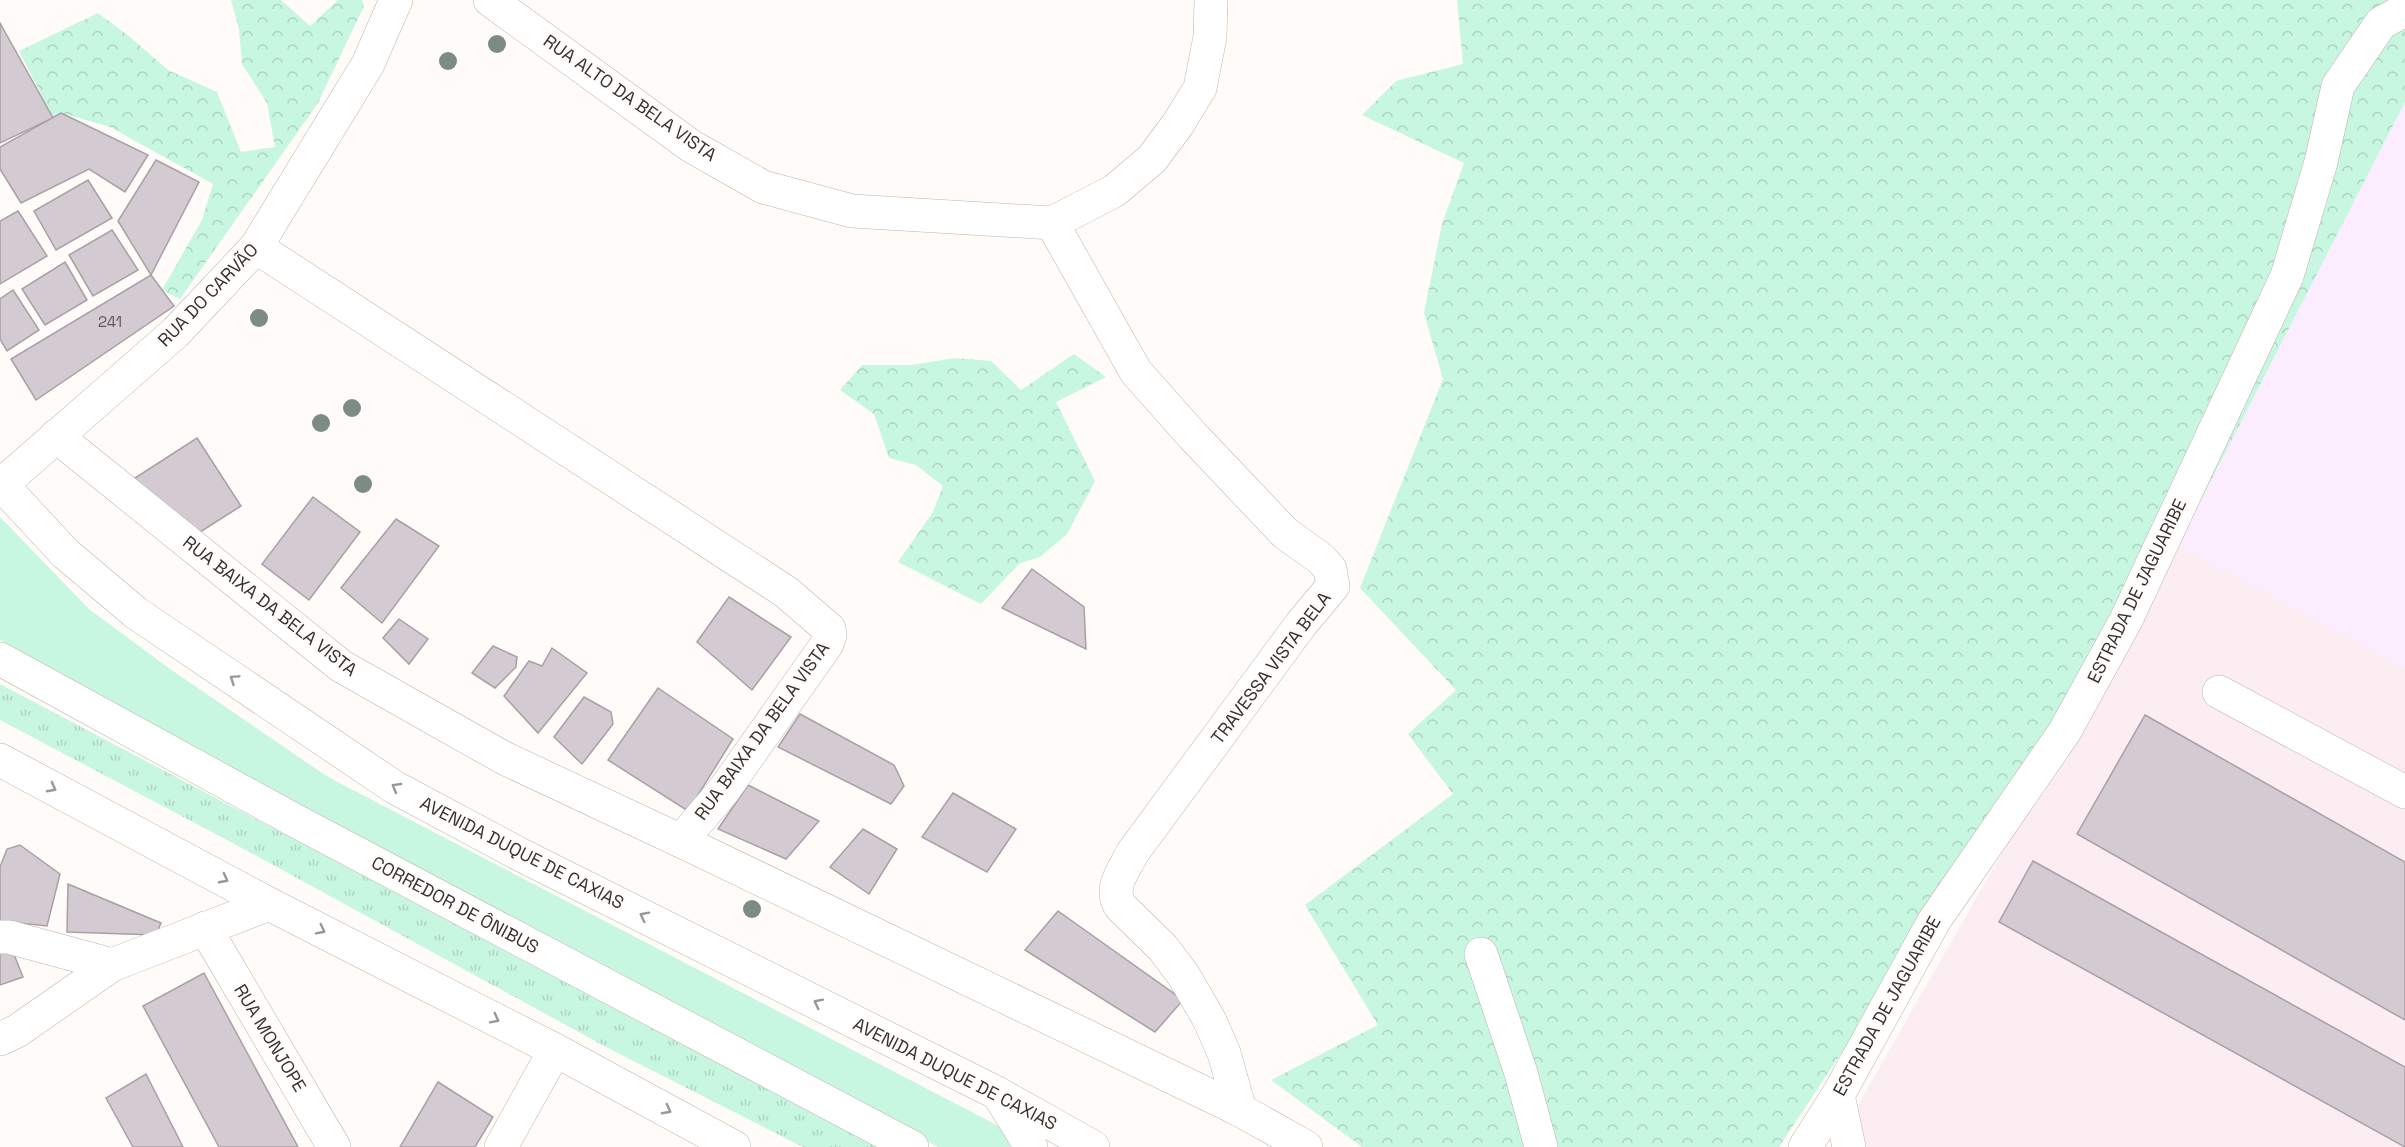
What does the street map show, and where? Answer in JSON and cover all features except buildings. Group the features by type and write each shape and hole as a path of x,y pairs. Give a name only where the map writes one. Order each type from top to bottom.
{"main road":[{"name":"RUA DO CARVÃO","path":"1,484 176,333 256,247 368,64 396,0"},
{"name":"RUA ALTO DA BELA VISTA","path":"490,0 691,146 763,187 852,211 1052,223"},
{"path":"1052,223 1114,191 1152,159 1200,88 1210,37 1210,0"},
{"name":"ESTRADA DE JAGUARIBE","path":"1805,1147 1838,1095 1934,921 2065,731 2126,620 2287,276 2321,162 2338,86 2381,23 2405,10"},
{"name":"TRAVESSA VISTA BELA","path":"1052,223 1136,372 1285,533 1330,569 1333,586 1302,623 1133,852 1115,886 1115,898 1120,906 1163,948 1184,976 1209,1019 1224,1053 1240,1110"},
{"name":"RUA BAIXA DA BELA VISTA","path":"56,436 341,666 504,758 681,841 724,790 827,644 829,629 786,592 256,247"},
{"name":"AVENIDA DUQUE DE CAXIAS","path":"1,484 65,553 136,613 394,787 525,856 997,1093 1094,1147"},
{"name":"CORREDOR DE ÔNIBUS","path":"0,659 294,820 912,1147"},
{"path":"2219,692 2405,792"},
{"path":"0,760 269,904 555,1050 735,1147"},
{"path":"681,841 1240,1110 1306,1147"},
{"path":"0,1039 17,1031 112,965 269,904"},
{"name":"RUA MONJOPE","path":"205,928 334,1147"},
{"path":"0,938 9,937 112,965"},
{"path":"1481,954 1521,1073 1541,1147"},
{"path":"501,1147 555,1050"},
{"path":"997,1093 1031,1147"},
{"path":"1838,1095 1849,1147"}],"shaded area":[{"path":"2405,102 2405,668 2178,545"},
{"path":"2178,545 2405,668 2405,1147 1834,1147"}],"green space":[{"path":"231,0 281,0 310,26 338,0 362,0 364,6 318,103 180,299 162,290 202,220 213,184 110,127 62,113 53,118 19,51 98,13 168,70 217,92 241,152 275,147 267,103 242,64 239,29"},
{"path":"1457,0 2405,0 2405,102 2178,545 1779,1147 1362,1147 1271,1080 1378,1025 1305,905 1453,794 1408,734 1456,690 1360,588 1443,379 1424,313 1442,224 1464,163 1362,115 1396,81 1463,64"},
{"path":"1074,354 1106,377 1056,402 1095,481 1067,534 1040,557 1020,563 981,604 898,562 933,512 943,486 916,465 889,458 874,414 840,390 862,365 911,365 955,358 991,361 1021,390"},
{"path":"0,517 89,609 170,669 328,777 1010,1132 1017,1147 938,1147 320,824 0,640"},
{"path":"0,684 793,1103 890,1147 803,1147 608,1048 242,848 0,720"}]}
